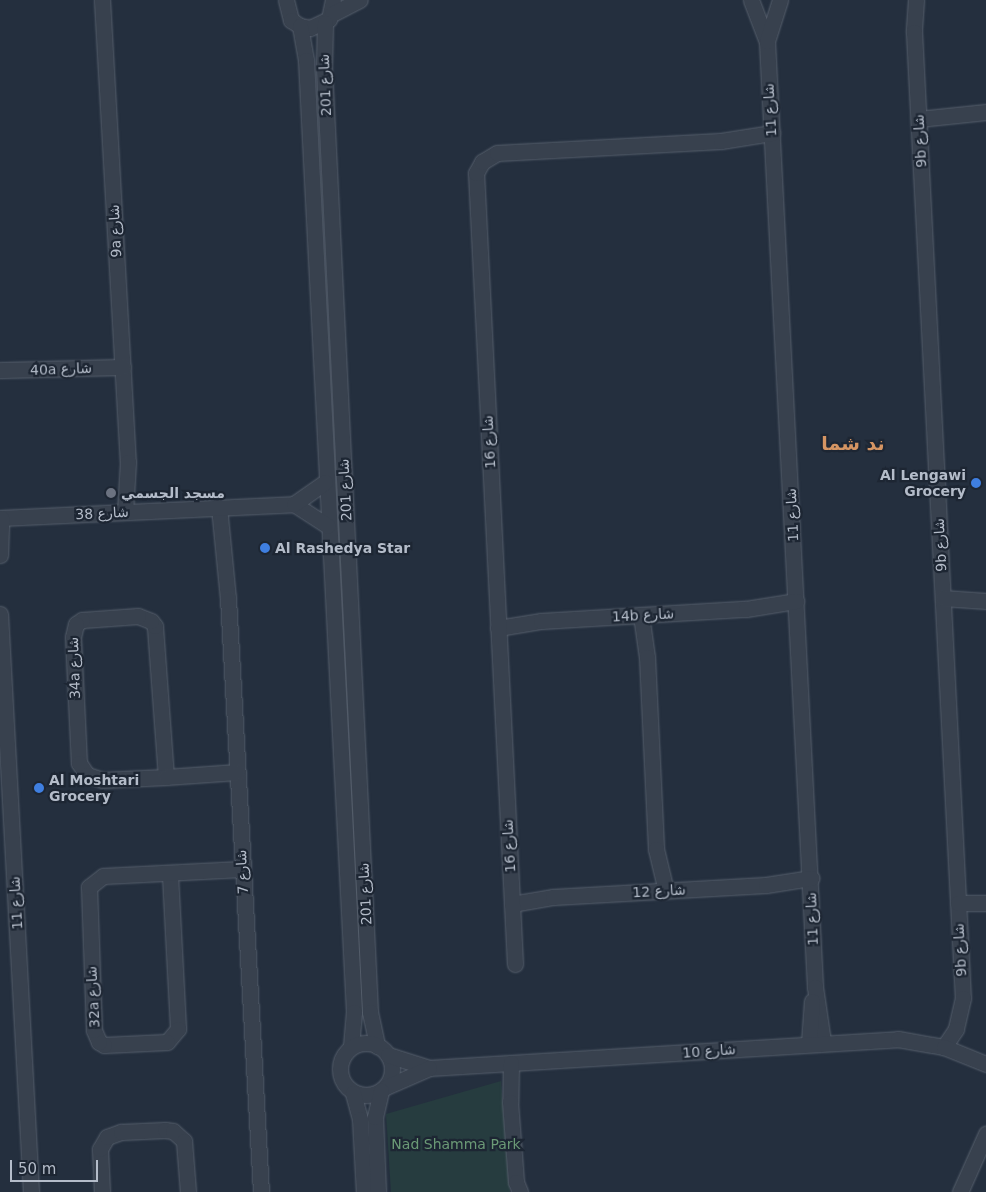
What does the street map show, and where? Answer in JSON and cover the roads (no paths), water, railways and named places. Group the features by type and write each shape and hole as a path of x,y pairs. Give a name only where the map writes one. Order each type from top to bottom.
{"street":[{"name":"9a شارع","path":"102,0 131,512"},
{"path":"286,0 288,15 300,26 315,28 330,12 360,0"},
{"path":"356,0 366,0"},
{"name":"شارع 11","path":"750,0 767,42 811,885 816,1042"},
{"path":"754,0 773,0"},
{"name":"شارع 11","path":"767,42 780,0"},
{"name":"9b شارع","path":"909,0 914,32 963,998 950,1049"},
{"name":"9b شارع","path":"914,32 916,0"},
{"name":"شارع 201","path":"330,12 324,77 370,1012 383,1050"},
{"name":"شارع 201","path":"300,26 306,60 325,482 354,1012 350,1048"},
{"path":"918,114 986,112"},
{"name":"شارع 16","path":"515,964 475,180 479,168 497,153 772,139"},
{"name":"40a شارع","path":"0,370 123,367"},
{"path":"325,482 294,504 328,526"},
{"name":"شارع 38","path":"1,518 294,504"},
{"name":"شارع 7","path":"222,506 261,1192"},
{"path":"0,556 1,518"},
{"path":"943,603 986,601"},
{"name":"14b شارع","path":"498,622 796,608"},
{"name":"شارع 11","path":"0,614 31,1192"},
{"path":"645,615 659,891"},
{"name":"34a شارع","path":"166,777 154,626 151,621 138,616 82,620 76,624 72,637 82,770 94,779 102,780 166,777 237,772"},
{"name":"32a شارع","path":"170,875 178,1029 167,1042 104,1045 98,1042 94,1030 89,887 102,876 170,875 242,869"},
{"name":"شارع 12","path":"512,899 811,885"},
{"path":"958,908 986,903"},
{"path":"958,908 986,910"},
{"name":"شارع 10","path":"383,1089 429,1068 816,1042 898,1039 950,1049 986,1064"},
{"path":"364,1192 360,1119 353,1093 340,1074 341,1059 350,1048 361,1043 383,1050 392,1071 383,1089 375,1118 378,1192"},
{"name":"شارع 10","path":"383,1050 429,1068"},
{"path":"506,1063 516,1182 520,1192"},
{"path":"353,1093 367,1096 383,1089"},
{"path":"102,1192 100,1149 107,1136 121,1132 166,1130 173,1131 184,1141 188,1192"},
{"path":"960,1192 986,1134"}],"place":[{"name":"Al Lengawi Grocery","path":"976,483"},
{"name":"مسجد الجسمي","path":"111,493"},
{"name":"Al Rashedya Star","path":"265,548"},
{"name":"Al Moshtari Grocery","path":"39,788"}],"district":[{"name":"ند شما","path":"853,444"}],"park label":[{"name":"Nad Shamma Park","path":"456,1144"}]}
